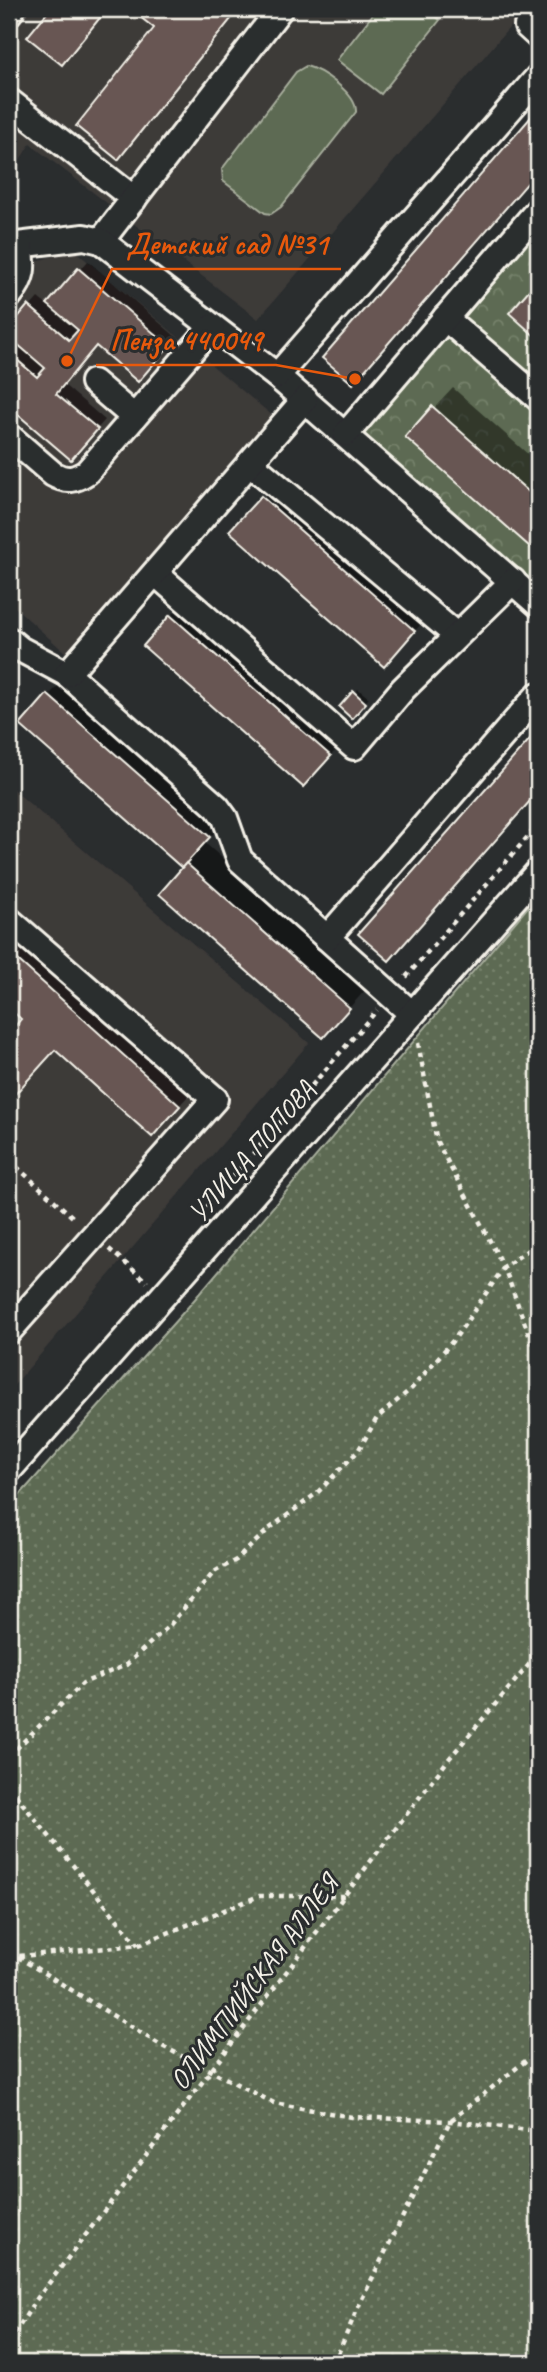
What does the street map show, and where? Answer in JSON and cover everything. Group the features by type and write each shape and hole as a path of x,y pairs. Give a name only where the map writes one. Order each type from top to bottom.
{"street":[{"path":"9,13 12,9"},
{"path":"101,242 280,9"},
{"path":"277,376 538,78"},
{"path":"9,101 134,199"},
{"path":"346,434 538,210"},
{"path":"9,296 19,285 24,271 14,245 84,237 101,242 305,399 538,604"},
{"path":"445,318 538,398"},
{"path":"9,436 53,474 70,480 87,471 212,327"},
{"path":"93,382 134,417"},
{"path":"67,674 305,399"},
{"path":"250,463 456,635"},
{"path":"155,573 354,747 403,689 513,582"},
{"path":"9,640 67,674 217,807 225,818 240,860 412,1014"},
{"path":"327,938 538,695"},
{"name":"УЛИЦА ПОПОВА","path":"9,1470 538,872"},
{"path":"9,920 215,1100 9,1331"}],"path":[{"path":"199,1216 538,824"},
{"path":"412,1014 438,1142 504,1267 538,1359"},
{"path":"9,1160 163,1296"},
{"path":"9,1756 83,1683 126,1665 170,1625 214,1572 236,1560 269,1529 317,1493 358,1451 377,1418 412,1388 456,1337 504,1267 538,1242"},
{"path":"135,1290 153,1269"},
{"name":"ОЛИМПИЙСКАЯ АЛЛЕЯ","path":"9,2342 36,2300 448,1760 538,1654"},
{"path":"9,1787 138,1945"},
{"path":"9,1957 138,1945 259,1896 345,1896"},
{"path":"18,1957 70,1991 210,2073 274,2104 352,2117 450,2121 538,2131"},
{"path":"334,2363 360,2303 450,2121 538,2051"}],"shaded area":[{"path":"9,9 499,9 515,21 258,319 30,144 9,177"},
{"path":"74,250 274,417 69,656 9,602 9,269"},
{"path":"9,786 309,1043 9,1391"}],"green space":[{"path":"377,9 426,9 440,20 381,94 337,60"},
{"path":"306,66 321,72 345,91 355,105 356,112 281,207 271,214 265,213 223,181 222,169 296,72"},
{"path":"538,226 538,590 359,434"},
{"path":"538,895 538,2363 9,2363 9,1507 188,1307"}],"building":[{"path":"50,9 107,9 62,65 27,37"},
{"path":"130,9 239,9 118,160 76,126 154,28"},
{"path":"538,109 538,171 353,384 322,358"},
{"path":"78,268 169,346 138,382 96,346 56,394 98,429 71,460 9,407 9,353 37,377 45,368 9,337 9,328 28,305 69,340 78,330 47,304"},
{"path":"536,282 538,284 538,339 509,313"},
{"path":"432,406 538,500 538,554 405,437"},
{"path":"261,496 415,631 384,667 229,531"},
{"path":"170,615 331,756 303,787 143,646"},
{"path":"353,691 366,703 352,719 339,707"},
{"path":"47,694 210,837 182,868 20,725"},
{"path":"538,730 538,792 389,961 358,934"},
{"path":"186,863 350,1008 323,1038 159,894"},
{"path":"9,952 180,1106 152,1137 55,1050 9,1101 9,1033 21,1019 9,1008"}],"place":[{"name":"Детский сад №31","path":"67,361"},
{"name":"Пенза 440049","path":"355,379"}]}
